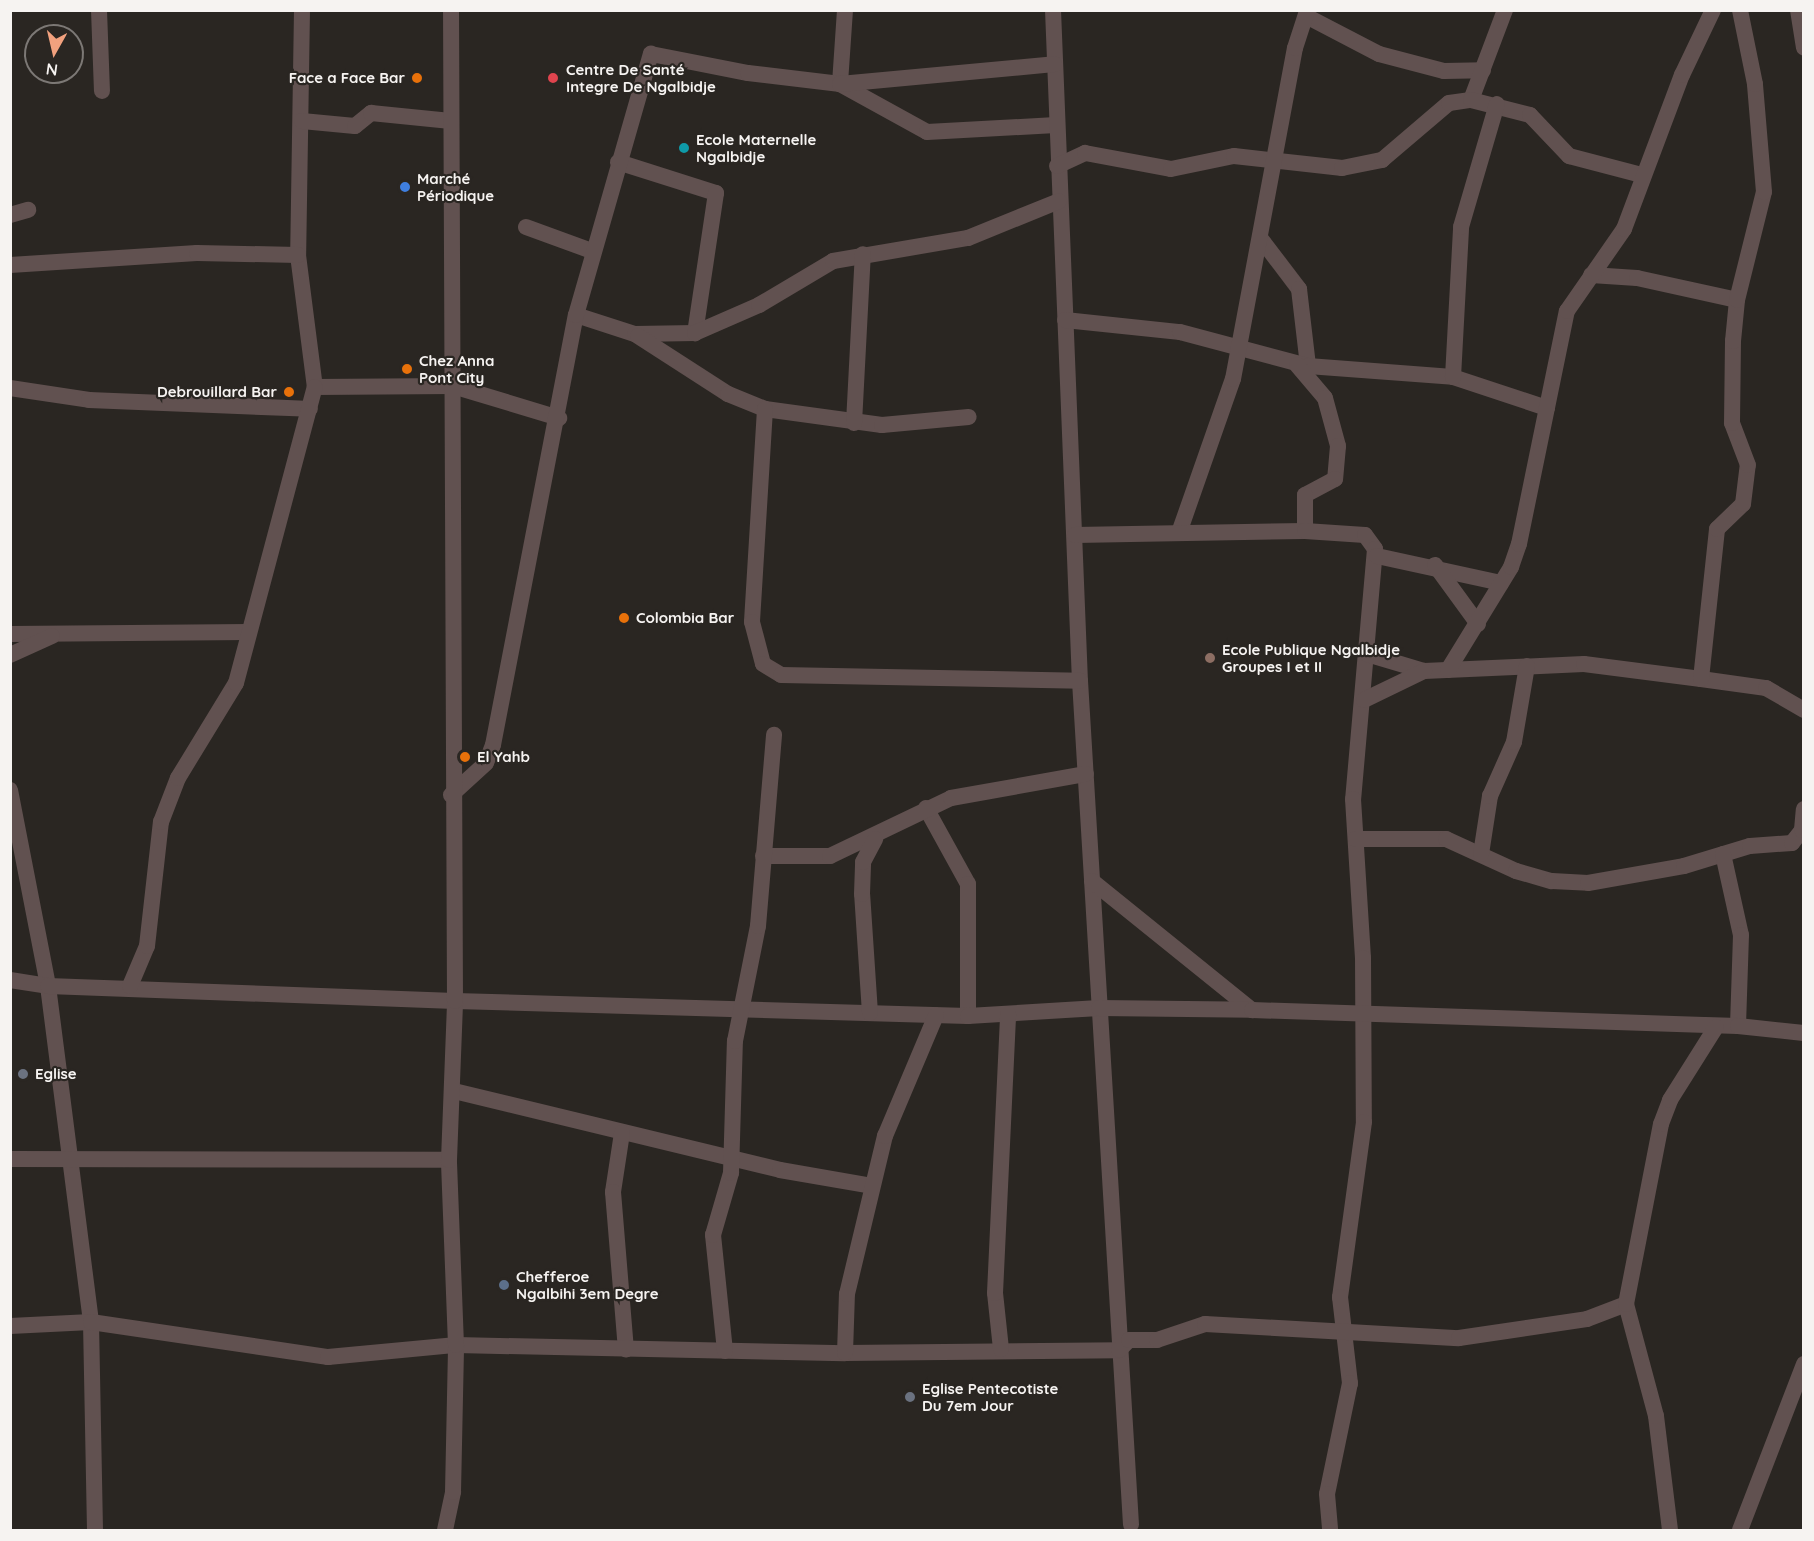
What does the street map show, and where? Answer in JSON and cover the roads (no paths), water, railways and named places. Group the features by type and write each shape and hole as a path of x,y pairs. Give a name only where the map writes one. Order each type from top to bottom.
{"street":[{"path":"99,10 102,91"},
{"path":"130,987 147,946 152,870 168,801 236,682 315,387 298,255 302,121 302,10"},
{"path":"446,1530 453,1492 456,1345 449,1160 454,1091 455,1001 451,795 453,386 451,10"},
{"path":"840,84 845,10"},
{"path":"1053,10 1057,166 1080,681 1131,1524"},
{"path":"1471,100 1505,10"},
{"path":"1448,670 1478,624 1519,544 1567,311 1624,229 1641,175 1713,10"},
{"path":"1701,679 1717,529 1743,504 1748,465 1732,423 1737,300 1764,192 1755,84 1740,10"},
{"path":"1798,10 1803,48"},
{"path":"1180,530 1226,410 1306,13 1379,54 1444,71 1483,70"},
{"path":"451,795 486,763 493,745 559,418 576,315 592,251 651,54 747,73 840,84 1054,64"},
{"path":"840,84 932,134 1056,125"},
{"path":"1057,166 1085,153 1171,169 1234,156 1275,163 1342,168 1382,160 1449,103 1471,100 1497,104 1530,115 1569,156 1641,175"},
{"path":"1453,377 1461,227 1497,104"},
{"path":"302,121 355,126 371,114 451,121"},
{"path":"618,162 716,193 695,333"},
{"path":"635,334 695,333 759,305 811,269 863,254 969,238 1059,201"},
{"path":"10,215 28,210"},
{"path":"526,227 592,251"},
{"path":"1261,239 1299,288 1303,365 1325,398 1338,446 1335,479 1305,495 1305,531"},
{"path":"10,265 197,253 298,255"},
{"path":"854,423 863,254"},
{"path":"1591,275 1637,278 1737,300"},
{"path":"576,315 635,334 728,394 765,409 854,423 907,426 969,417"},
{"path":"1065,320 1134,324 1239,344 1303,365 1453,377 1547,408"},
{"path":"315,387 453,386 559,418"},
{"path":"10,388 88,400 310,409"},
{"path":"765,409 752,622 763,664 781,675 1080,681"},
{"path":"1075,535 1180,530 1305,531 1365,535 1377,556 1364,700 1353,784 1363,1017 1364,1140 1347,1232 1341,1334 1350,1383 1327,1494 1330,1530"},
{"path":"1377,556 1435,566 1501,583"},
{"path":"1435,566 1478,624"},
{"path":"13,632 249,632"},
{"path":"10,655 59,633"},
{"path":"1367,654 1424,671 1584,664 1701,679 1766,688 1803,710"},
{"path":"1481,854 1490,796 1514,742 1527,666"},
{"path":"1364,700 1424,671"},
{"path":"725,1351 713,1235 733,1159 735,1041 746,1010 774,735"},
{"path":"763,856 830,856 855,844 875,839 926,808 982,790 1086,774"},
{"path":"10,790 48,986 67,1158 91,1322 95,1530"},
{"path":"926,808 968,884 968,1016"},
{"path":"1356,839 1446,839 1516,871 1568,883 1684,866 1723,854 1792,843 1802,830 1803,809"},
{"path":"863,862 875,839"},
{"path":"855,844 863,862 870,1013"},
{"path":"1723,854 1741,935 1738,1026"},
{"path":"1092,881 1252,1010"},
{"path":"10,980 48,986 968,1016 1099,1008 1252,1010 1363,1017 1540,1018 1716,1027 1738,1026 1803,1034"},
{"path":"1001,1349 995,1293 1008,1014"},
{"path":"845,1353 847,1294 872,1186 897,1100 936,1015"},
{"path":"1671,1530 1656,1416 1626,1304 1661,1124 1680,1082 1716,1027"},
{"path":"454,1091 733,1159 872,1186"},
{"path":"622,1132 613,1192 626,1349"},
{"path":"10,1159 449,1160"},
{"path":"10,1326 91,1322 328,1357 456,1345 845,1353 1001,1349 1119,1350 1129,1340 1157,1340 1205,1324 1341,1334 1459,1338 1587,1319 1626,1304"},
{"path":"1740,1530 1803,1364"}],"place":[{"name":"Face a Face Bar","path":"417,78"},
{"name":"Centre De Santé Integre De Ngalbidje","path":"553,78"},
{"name":"Ecole Maternelle Ngalbidje","path":"684,148"},
{"name":"Marché Périodique","path":"405,187"},
{"name":"Chez Anna Pont City","path":"407,369"},
{"name":"Debrouillard Bar","path":"289,392"},
{"name":"Colombia Bar","path":"624,618"},
{"name":"Ecole Publique Ngalbidje Groupes I et II","path":"1210,658"},
{"name":"El Yahb","path":"465,757"},
{"name":"Eglise","path":"23,1074"},
{"name":"Chefferoe Ngalbihi 3em Degre","path":"504,1285"},
{"name":"Eglise Pentecotiste Du 7em Jour","path":"910,1397"}]}
